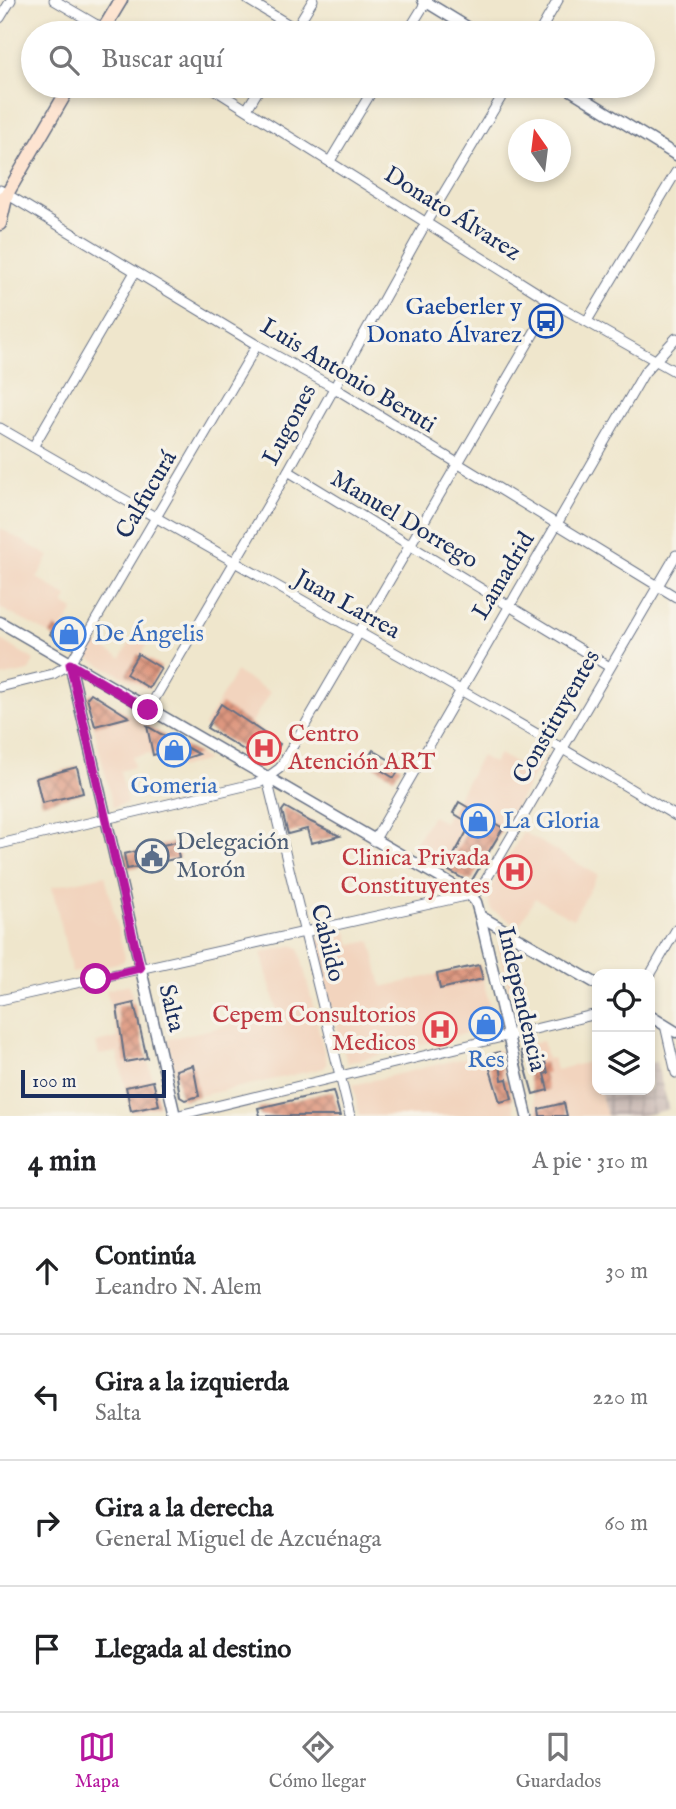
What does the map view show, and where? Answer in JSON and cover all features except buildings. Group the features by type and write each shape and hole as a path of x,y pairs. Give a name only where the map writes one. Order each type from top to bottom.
{"main road":[{"path":"108,21 121,0"},
{"path":"0,224 2,194 62,98"}],"street":[{"path":"0,18 11,0"},
{"path":"54,0 88,21"},
{"path":"248,0 279,21"},
{"path":"300,21 313,0"},
{"path":"546,21 558,0"},
{"path":"414,21 425,1 458,21"},
{"name":"Donato Álvarez","path":"229,98 552,302 676,372"},
{"path":"247,109 254,98"},
{"path":"330,161 368,98"},
{"name":"Lugones","path":"148,710 288,471 427,221 501,98"},
{"path":"583,98 676,155"},
{"path":"587,321 676,172"},
{"name":"Luis Antonio Beruti","path":"2,194 333,387 676,597"},
{"path":"33,447 135,272"},
{"path":"0,844 267,779 280,768 552,302"},
{"name":"Lamadrid","path":"374,841 644,373 676,338"},
{"name":"Calfucurá","path":"70,664 257,345"},
{"name":"Juan Larrea","path":"0,428 155,520 562,747 676,816"},
{"name":"Manuel Dorrego","path":"288,471 608,666"},
{"name":"Constituyentes","path":"470,895 480,890 608,666 676,555"},
{"path":"0,622 470,895"},
{"path":"0,687 54,674 70,664"},
{"name":"Salta","path":"70,664 104,820 175,1116"},
{"name":"Cabildo","path":"267,779 350,1116"},
{"path":"0,1000 470,895"},
{"name":"Independencia","path":"470,895 476,902 480,916 527,1116"},
{"path":"480,916 592,981"},
{"path":"653,969 676,930"},
{"path":"175,1116 592,1015"},
{"path":"655,1019 676,1032"},
{"path":"665,1026 676,1073"}],"shaded area":[{"path":"0,528 49,556 37,578 68,597 64,604 74,610 62,629 75,636 70,645 0,608"},
{"path":"135,634 148,642 142,654 162,667 145,688 90,659 88,654 93,642 121,658"},
{"path":"0,639 34,660 29,671 0,677"},
{"path":"236,672 270,692 250,725 281,742 270,759 261,760 204,726"},
{"path":"92,692 207,760 179,768 177,761 165,763 163,755 151,758 150,753 132,757 134,767 120,771 127,803 113,807 87,699"},
{"path":"532,743 546,754 473,879 468,881 412,848 432,816 444,822 481,756 493,763 499,754 519,765"},
{"path":"523,832 598,875 573,919 535,898 519,926 491,910 487,894"},
{"path":"105,875 125,958 122,962 72,973 52,887"},
{"path":"347,932 351,945 371,941 382,987 479,965 495,1026 347,1063 315,945 317,938"},
{"path":"503,941 512,948 516,964 521,963 526,986 509,990 498,945"},
{"path":"293,945 299,948 327,1064 324,1068 181,1100 168,1039 278,1014 261,953"},
{"path":"129,984 159,1104 159,1107 132,1113 117,1052 99,1055 96,1043 118,1038 106,990"},
{"path":"543,1041 547,1059 553,1058 556,1070 592,1061 592,1095 601,1095 607,1116 538,1116 521,1050 526,1045"},
{"path":"497,1050 500,1052 516,1116 359,1116 353,1085"},
{"path":"655,1062 669,1109 642,1116 607,1116 601,1095 655,1095"}],"place":[{"name":"Gaeberler y Donato Álvarez","path":"546,321"},
{"name":"De Ángelis","path":"69,634"},
{"name":"Centro Atención ART","path":"264,748"},
{"name":"Gomeria","path":"174,750"},
{"name":"La Gloria","path":"478,821"},
{"name":"Delegación Morón","path":"152,856"},
{"name":"Clinica Privada Constituyentes","path":"515,872"},
{"name":"Res","path":"486,1024"},
{"name":"Cepem Consultorios Medicos","path":"440,1029"}],"route":[{"path":"96,979 140,968 77,706 70,664 148,710"}]}
